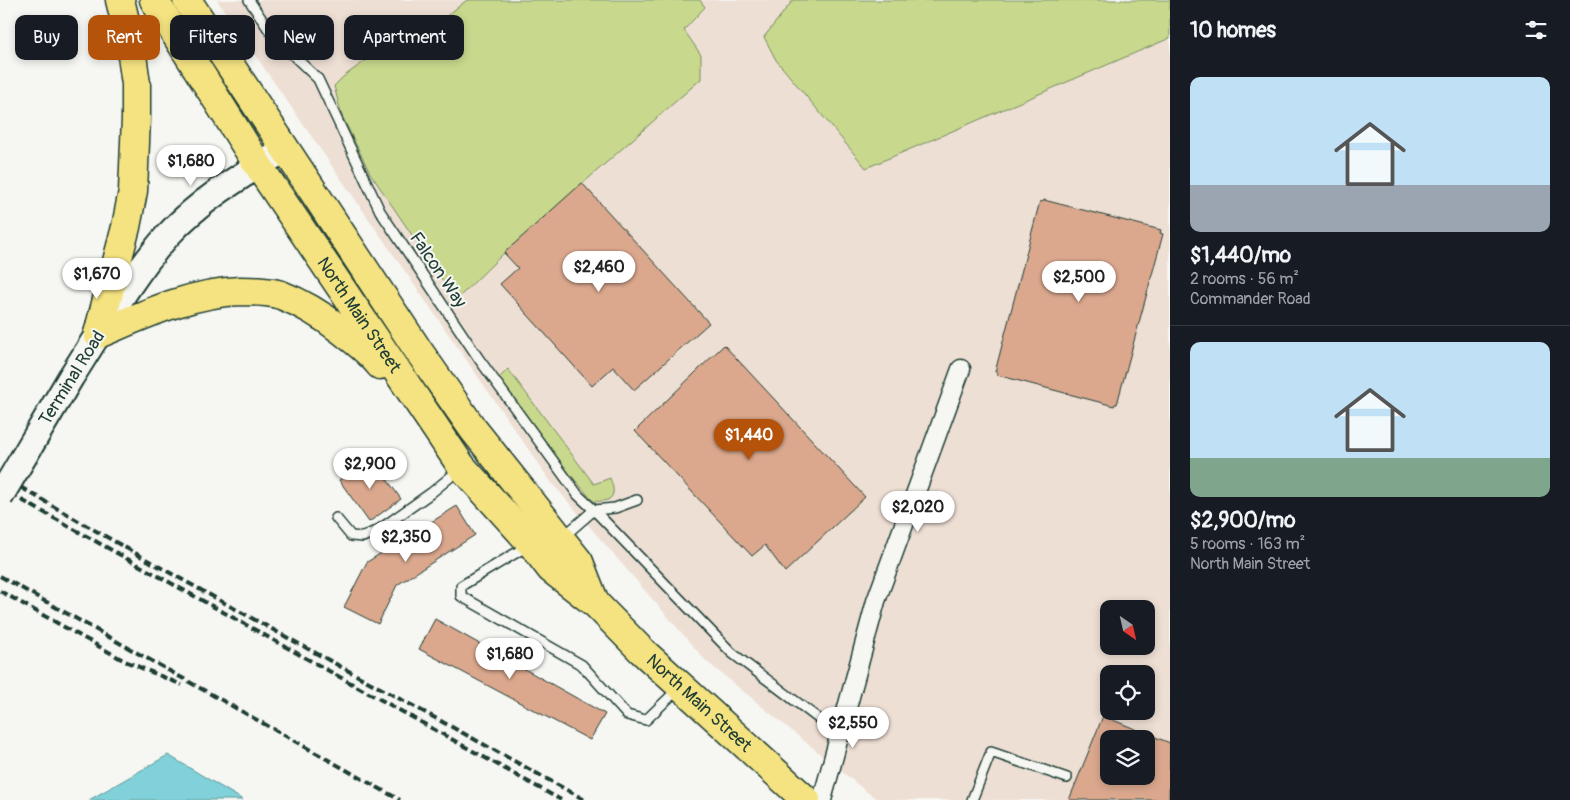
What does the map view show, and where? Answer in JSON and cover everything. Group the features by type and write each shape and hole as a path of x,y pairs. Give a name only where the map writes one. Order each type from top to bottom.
{"main road":[{"path":"98,334 126,227 133,181 136,84 130,41 120,0"},
{"name":"North Main Street","path":"154,0 258,165 462,467 545,541"},
{"name":"North Main Street","path":"187,0 418,350 473,429 545,541 551,569 596,604 641,650 806,800"},
{"name":"Terminal Road","path":"0,497 71,377 142,266 169,234 197,208 224,186 285,149"},
{"path":"98,334 162,307 196,297 229,292 256,291 280,295 329,320 370,353 462,467"}],"street":[{"path":"822,800 876,601 961,369"}],"lane":[{"name":"Falcon Way","path":"249,0 273,36 318,79 380,211 479,360 578,495 732,653 840,735"},
{"path":"336,518 351,536 363,538 380,529 410,508 462,467"},
{"path":"637,500 615,508 594,510 545,541 461,586 461,596 582,665 627,715 646,720 680,686"},
{"path":"972,800 991,752 1067,778"}],"shaded area":[{"path":"217,0 1170,0 1170,800 879,800 706,661 551,482 255,55 255,15 227,15"}],"green space":[{"path":"467,0 700,0 705,7 684,30 701,55 701,79 504,253 456,300 370,173 342,116 334,86 366,60 464,60 464,15 448,15"},
{"path":"793,0 1170,0 1170,38 866,168 776,60 764,37"},
{"path":"508,369 594,484 610,478 613,489 612,497 605,501 593,501 569,473 499,378"}],"water":[{"path":"168,755 243,800 89,800"}],"building":[{"path":"582,183 709,323 634,390 613,367 592,386 500,284 518,268 504,253"},
{"path":"1044,200 1161,230 1160,233 1163,234 1117,404 1114,406 997,375 998,372 995,372 1040,201 1043,202"},
{"path":"724,345 865,497 785,572 765,545 752,556 635,431"},
{"path":"371,457 401,499 369,522 339,480"},
{"path":"457,506 475,535 397,585 378,624 344,607 367,562"},
{"path":"435,619 605,714 590,740 419,649"},
{"path":"1101,720 1113,720 1138,730 1100,730 1100,785 1155,785 1155,737 1170,743 1169,800 1069,800"}],"railway":[{"path":"0,475 218,599 585,800"},
{"path":"0,488 561,800"},
{"path":"0,576 400,800"},
{"path":"0,591 125,661 182,685"}]}
